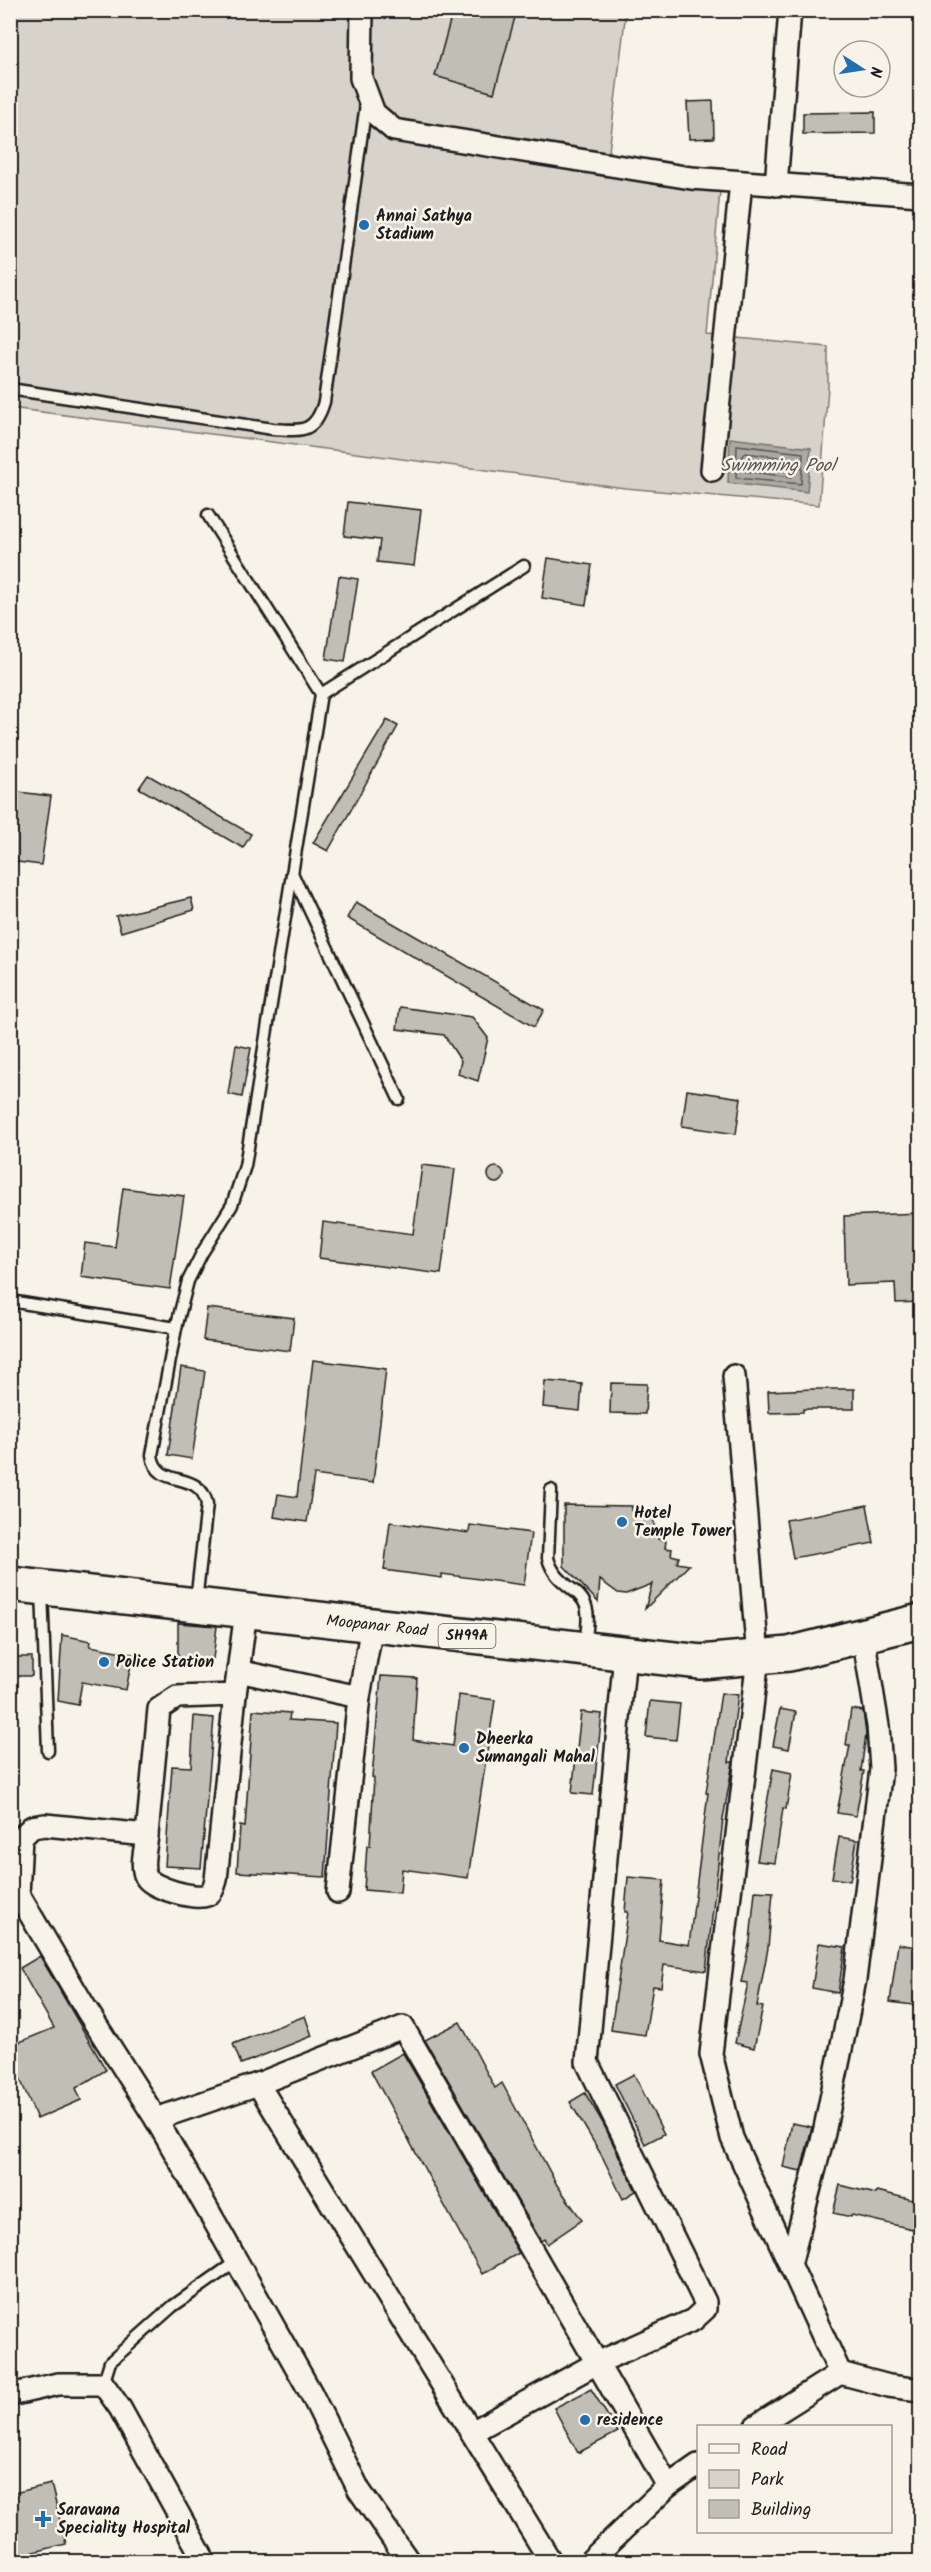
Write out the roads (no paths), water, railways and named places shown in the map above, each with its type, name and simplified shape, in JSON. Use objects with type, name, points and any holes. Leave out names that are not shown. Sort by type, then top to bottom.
[{"type":"main road","name":"Moopanar Road","points":[[26,1586],[701,1662],[789,1654],[921,1621]]},
{"type":"street","points":[[362,10],[361,78],[374,113],[394,130],[691,178],[921,195]]},
{"type":"street","points":[[777,185],[790,10]]},
{"type":"street","points":[[712,470],[741,182]]},
{"type":"street","points":[[734,1376],[758,1657],[711,2054],[732,2138],[840,2373]]},
{"type":"street","points":[[235,1695],[177,1697],[159,1708],[144,1867],[146,1877],[152,1885],[200,1896],[208,1895],[214,1888],[246,1611]]},
{"type":"street","points":[[338,1892],[359,1697],[372,1626]]},
{"type":"street","points":[[790,2265],[824,2133],[855,1980],[880,1781],[881,1751],[878,1725],[863,1635]]},
{"type":"street","points":[[472,2432],[597,2363],[693,2320],[705,2309],[705,2302],[587,2062],[625,1654]]},
{"type":"street","points":[[238,1671],[359,1697]]},
{"type":"street","points":[[147,1835],[45,1825],[32,1827],[21,1838],[14,1888],[86,2009],[156,2119],[311,2393],[359,2490],[409,2562]]},
{"type":"street","points":[[156,2119],[258,2084],[402,2027],[668,2486]]},
{"type":"street","points":[[258,2084],[551,2562]]},
{"type":"street","points":[[759,2425],[840,2373],[889,2386],[921,2391]]},
{"type":"street","points":[[10,2395],[58,2384],[103,2384],[120,2408],[205,2562]]},
{"type":"street","points":[[589,2562],[668,2486],[697,2466]]},
{"type":"lane","points":[[10,389],[273,429],[310,428],[319,418],[324,402],[367,95]]},
{"type":"lane","points":[[196,1605],[207,1504],[205,1494],[199,1486],[168,1477],[158,1471],[153,1465],[152,1455],[176,1329],[188,1281],[206,1245],[232,1205],[245,1166],[321,694],[208,515]]},
{"type":"lane","points":[[321,694],[524,566]]},
{"type":"lane","points":[[292,873],[399,1099]]},
{"type":"lane","points":[[10,1300],[176,1329]]},
{"type":"lane","points":[[550,1490],[548,1558],[550,1568],[557,1578],[586,1605],[585,1649]]},
{"type":"lane","points":[[26,1586],[48,1751]]},
{"type":"lane","points":[[103,2384],[110,2362],[173,2306],[237,2261]]},
{"type":"water","name":"Swimming Pool","points":[[730,438],[811,448],[807,492],[728,483]]},
{"type":"place","name":"Annai Sathya Stadium","points":[[364,225]]},
{"type":"place","name":"Hotel Temple Tower","points":[[622,1522]]},
{"type":"place","name":"Police Station","points":[[104,1662]]},
{"type":"place","name":"Dheerka Sumangali Mahal","points":[[464,1748]]},
{"type":"place","name":"residence","points":[[585,2420]]},
{"type":"place","name":"Saravana Speciality Hospital","points":[[43,2519]]}]
